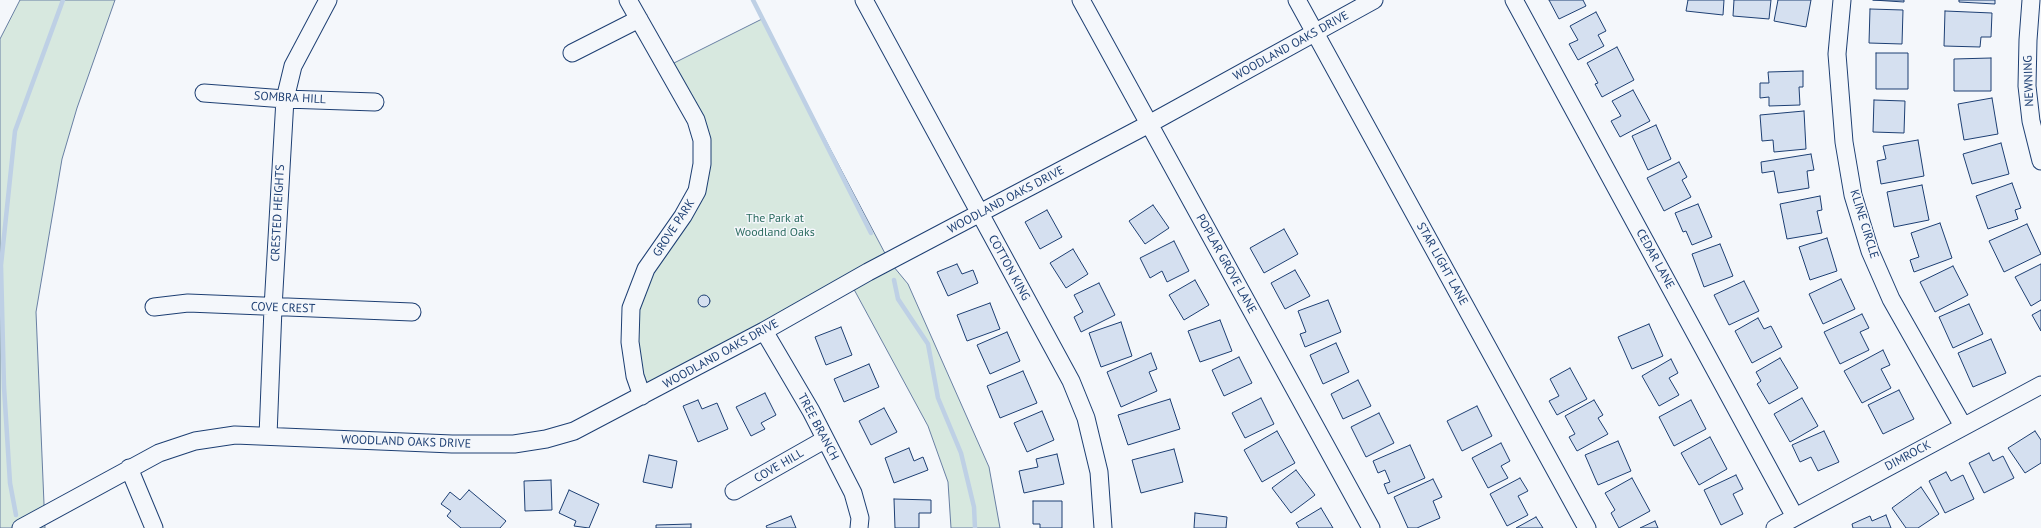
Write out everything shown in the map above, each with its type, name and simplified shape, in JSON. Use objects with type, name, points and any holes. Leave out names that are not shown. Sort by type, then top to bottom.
[{"type":"street","name":"CRESTED HEIGHTS","points":[[268,436],[273,308],[285,99],[293,66],[328,0]]},
{"type":"street","name":"GROVE PARK","points":[[628,0],[696,120],[702,140],[702,164],[697,191],[683,216],[646,269],[632,308],[630,342],[635,376],[642,396]]},
{"type":"street","name":"COTTON KING","points":[[864,0],[979,215],[1071,381],[1083,410],[1099,472],[1103,528]]},
{"type":"street","name":"POPLAR GROVE LANE","points":[[1081,0],[1371,528]]},
{"type":"street","name":"STAR LIGHT LANE","points":[[1297,0],[1587,528]]},
{"type":"street","name":"WOODLAND OAKS DRIVE","points":[[21,528],[159,453],[195,441],[235,435],[452,444],[514,444],[546,439],[574,431],[764,331],[856,279],[1149,124],[1374,0]]},
{"type":"street","name":"CEDAR LANE","points":[[1514,0],[1795,517]]},
{"type":"street","name":"KLINE CIRCLE","points":[[1842,0],[1837,54],[1844,142],[1854,195],[1870,251],[1891,299],[1963,426]]},
{"type":"street","name":"NEWNING","points":[[2031,0],[2027,86],[2031,121],[2041,161]]},
{"type":"street","points":[[572,53],[639,19]]},
{"type":"street","name":"SOMBRA HILL","points":[[204,93],[285,99],[376,102]]},
{"type":"street","name":"COVE CREST","points":[[154,307],[188,303],[273,308],[412,312]]},
{"type":"street","name":"TREE BRANCH","points":[[764,331],[811,412],[824,440],[853,493],[860,518],[859,528]]},
{"type":"street","name":"DIMROCK","points":[[1775,528],[2041,385]]},
{"type":"street","name":"COVE HILL","points":[[734,491],[824,440]]},
{"type":"street","points":[[129,468],[154,528]]},
{"type":"green space","points":[[20,0],[115,0],[77,108],[62,159],[36,312],[45,528],[0,528],[0,39]]},
{"type":"green space","name":"The Park at Woodland Oaks","points":[[762,19],[889,261],[908,284],[989,467],[1000,528],[951,528],[948,482],[928,426],[850,282],[642,396],[631,308],[683,216],[702,140],[666,67]]},
{"type":"building","points":[[1549,0],[1583,0],[1586,6],[1559,19]]},
{"type":"building","points":[[1688,0],[1724,0],[1723,15],[1686,11]]},
{"type":"building","points":[[1734,0],[1771,0],[1769,19],[1733,16]]},
{"type":"building","points":[[1778,0],[1811,0],[1806,27],[1774,21]]},
{"type":"building","points":[[1873,0],[1904,0],[1904,2]]},
{"type":"building","points":[[1959,0],[1995,0],[1995,4],[1959,2]]},
{"type":"building","points":[[1870,9],[1903,10],[1902,44],[1869,43]]},
{"type":"building","points":[[1945,11],[1992,13],[1991,37],[1981,37],[1980,47],[1944,46]]},
{"type":"building","points":[[1596,12],[1606,31],[1598,35],[1604,46],[1578,60],[1569,44],[1578,40],[1570,26]]},
{"type":"building","points":[[1617,47],[1634,80],[1602,97],[1595,84],[1598,83],[1587,63]]},
{"type":"building","points":[[1876,53],[1908,53],[1908,89],[1876,89]]},
{"type":"building","points":[[1991,58],[1991,91],[1954,91],[1954,59]]},
{"type":"building","points":[[1803,71],[1803,87],[1799,87],[1800,105],[1769,106],[1769,97],[1760,98],[1760,83],[1769,83],[1768,72]]},
{"type":"building","points":[[1633,90],[1650,121],[1620,137],[1611,121],[1621,116],[1612,101]]},
{"type":"building","points":[[1992,98],[1998,134],[1964,140],[1958,104]]},
{"type":"building","points":[[1874,100],[1905,101],[1904,133],[1873,132]]},
{"type":"building","points":[[1804,111],[1806,149],[1774,152],[1773,140],[1762,141],[1760,115]]},
{"type":"building","points":[[1656,125],[1671,159],[1648,170],[1632,136]]},
{"type":"building","points":[[1918,140],[1924,176],[1881,184],[1877,161],[1886,159],[1883,146]]},
{"type":"building","points":[[2001,143],[2009,174],[1972,184],[1963,154]]},
{"type":"building","points":[[1811,154],[1814,170],[1807,171],[1809,188],[1778,193],[1774,171],[1762,173],[1761,162]]},
{"type":"building","points":[[1679,162],[1687,177],[1682,180],[1691,197],[1664,211],[1647,178]]},
{"type":"building","points":[[2012,183],[2021,208],[2015,210],[2018,219],[1988,229],[1976,196]]},
{"type":"building","points":[[1922,185],[1929,220],[1894,227],[1887,192]]},
{"type":"building","points":[[1820,196],[1822,210],[1817,211],[1822,233],[1787,239],[1780,204]]},
{"type":"building","points":[[1698,204],[1712,237],[1692,245],[1686,231],[1683,232],[1675,213]]},
{"type":"building","points":[[1153,205],[1169,228],[1145,244],[1129,221]]},
{"type":"building","points":[[1047,210],[1062,237],[1040,249],[1025,222]]},
{"type":"building","points":[[1940,223],[1952,258],[1914,272],[1910,260],[1919,257],[1911,233]]},
{"type":"building","points":[[2027,224],[2041,254],[2004,272],[1989,241]]},
{"type":"building","points":[[1284,229],[1298,254],[1264,273],[1250,248]]},
{"type":"building","points":[[1827,238],[1837,271],[1810,280],[1799,247]]},
{"type":"building","points":[[1174,241],[1189,271],[1167,282],[1162,271],[1150,278],[1140,258]]},
{"type":"building","points":[[1720,244],[1733,276],[1704,287],[1692,254]]},
{"type":"building","points":[[1073,249],[1088,274],[1066,288],[1050,263]]},
{"type":"building","points":[[957,264],[962,274],[973,270],[978,283],[948,296],[937,272]]},
{"type":"building","points":[[2041,264],[2041,300],[2031,306],[2015,277]]},
{"type":"building","points":[[1953,266],[1968,295],[1935,312],[1920,282]]},
{"type":"building","points":[[1295,270],[1310,296],[1285,309],[1271,283]]},
{"type":"building","points":[[1841,279],[1855,309],[1823,324],[1809,294]]},
{"type":"building","points":[[1195,280],[1209,305],[1184,320],[1169,295]]},
{"type":"building","points":[[1744,281],[1759,311],[1729,325],[1714,295]]},
{"type":"building","points":[[1099,283],[1115,315],[1081,332],[1074,317],[1083,312],[1074,295]]},
{"type":"building","points":[[702,295],[706,295],[710,301],[706,307],[702,307],[698,303],[698,299]]},
{"type":"building","points":[[1328,300],[1341,332],[1305,347],[1300,334],[1306,332],[1298,311]]},
{"type":"building","points":[[990,303],[1000,329],[967,341],[957,315]]},
{"type":"building","points":[[1969,304],[1983,334],[1953,348],[1939,317]]},
{"type":"building","points":[[2041,310],[2041,331],[2032,315]]},
{"type":"building","points":[[1862,314],[1869,328],[1860,332],[1869,350],[1840,364],[1824,332]]},
{"type":"building","points":[[1758,318],[1764,329],[1771,326],[1782,347],[1752,363],[1735,331]]},
{"type":"building","points":[[1220,320],[1232,351],[1200,362],[1188,331]]},
{"type":"building","points":[[1121,322],[1132,356],[1101,367],[1089,333]]},
{"type":"building","points":[[1649,324],[1663,356],[1632,369],[1618,337]]},
{"type":"building","points":[[841,327],[852,355],[826,365],[815,337]]},
{"type":"building","points":[[1007,332],[1020,361],[990,374],[977,345]]},
{"type":"building","points":[[1991,339],[2006,373],[1973,387],[1958,353]]},
{"type":"building","points":[[1336,343],[1349,372],[1323,384],[1310,355]]},
{"type":"building","points":[[1883,350],[1890,365],[1881,369],[1891,388],[1862,403],[1844,371]]},
{"type":"building","points":[[1151,353],[1157,369],[1149,372],[1157,391],[1121,407],[1107,372]]},
{"type":"building","points":[[1239,357],[1252,383],[1224,396],[1212,370]]},
{"type":"building","points":[[1780,358],[1798,388],[1769,404],[1757,384],[1761,381],[1756,372]]},
{"type":"building","points":[[1671,359],[1678,373],[1669,378],[1679,395],[1659,406],[1642,376]]},
{"type":"building","points":[[869,364],[879,387],[844,402],[834,379]]},
{"type":"building","points":[[1570,368],[1587,399],[1557,415],[1549,401],[1559,396],[1550,379]]},
{"type":"building","points":[[1023,371],[1037,403],[1000,418],[987,386]]},
{"type":"building","points":[[1358,380],[1371,406],[1343,419],[1331,394]]},
{"type":"building","points":[[1899,390],[1914,419],[1883,434],[1868,405]]},
{"type":"building","points":[[765,393],[776,415],[761,423],[765,429],[751,436],[736,407]]},
{"type":"building","points":[[1261,398],[1274,424],[1245,438],[1232,413]]},
{"type":"building","points":[[1802,398],[1818,426],[1790,442],[1774,414]]},
{"type":"building","points":[[1170,399],[1180,429],[1128,445],[1118,415]]},
{"type":"building","points":[[698,400],[702,409],[717,403],[728,429],[698,442],[683,406]]},
{"type":"building","points":[[1594,400],[1603,415],[1598,418],[1608,434],[1577,451],[1569,437],[1575,434],[1565,416]]},
{"type":"building","points":[[1691,400],[1706,429],[1674,446],[1659,417]]},
{"type":"building","points":[[1477,406],[1492,436],[1462,451],[1447,421]]},
{"type":"building","points":[[884,408],[897,432],[871,445],[859,421]]},
{"type":"building","points":[[1042,411],[1054,440],[1027,452],[1014,423]]},
{"type":"building","points":[[1379,413],[1394,443],[1366,457],[1351,427]]},
{"type":"building","points":[[1277,431],[1295,463],[1262,482],[1244,450]]},
{"type":"building","points":[[1824,431],[1839,462],[1818,471],[1811,457],[1800,462],[1792,445]]},
{"type":"building","points":[[2035,431],[2041,440],[2041,463],[2025,473],[2008,448]]},
{"type":"building","points":[[1710,437],[1727,469],[1699,485],[1681,453]]},
{"type":"building","points":[[1618,441],[1631,471],[1598,485],[1585,455]]},
{"type":"building","points":[[1501,443],[1510,461],[1501,466],[1508,478],[1488,488],[1472,458]]},
{"type":"building","points":[[1410,445],[1425,478],[1388,494],[1384,484],[1390,482],[1385,470],[1378,473],[1373,461]]},
{"type":"building","points":[[909,448],[914,461],[923,457],[928,470],[894,483],[885,458]]},
{"type":"building","points":[[1174,449],[1183,482],[1141,493],[1132,460]]},
{"type":"building","points":[[1989,453],[1993,461],[2003,456],[2014,478],[1984,493],[1969,463]]},
{"type":"building","points":[[1057,454],[1064,484],[1024,493],[1019,471],[1038,467],[1036,459]]},
{"type":"building","points":[[649,455],[677,461],[672,488],[643,482]]},
{"type":"building","points":[[1296,470],[1315,495],[1291,513],[1272,488]]},
{"type":"building","points":[[1946,472],[1951,481],[1963,475],[1974,499],[1945,513],[1929,481]]},
{"type":"building","points":[[1736,475],[1743,489],[1733,494],[1743,514],[1721,525],[1704,490]]},
{"type":"building","points":[[1520,478],[1528,491],[1518,496],[1528,515],[1507,526],[1490,494]]},
{"type":"building","points":[[1632,478],[1650,511],[1619,528],[1611,513],[1615,510],[1605,493]]},
{"type":"building","points":[[1433,479],[1442,497],[1433,501],[1440,518],[1417,528],[1408,528],[1394,497]]},
{"type":"building","points":[[551,480],[552,510],[525,511],[524,481]]},
{"type":"building","points":[[1921,487],[1939,514],[1918,528],[1906,528],[1892,508]]},
{"type":"building","points":[[469,490],[506,521],[500,528],[461,528],[447,516],[451,511],[441,504],[450,492],[460,500]]},
{"type":"building","points":[[569,490],[599,504],[589,528],[574,526],[576,521],[559,513]]},
{"type":"building","points":[[894,499],[931,500],[931,513],[919,513],[919,528],[895,528]]},
{"type":"building","points":[[1033,501],[1062,501],[1062,528],[1040,528],[1040,524],[1033,524]]},
{"type":"building","points":[[1321,508],[1333,528],[1299,528],[1296,523]]},
{"type":"building","points":[[1195,513],[1227,517],[1226,528],[1194,528]]},
{"type":"building","points":[[1886,515],[1891,528],[1853,528],[1852,524],[1870,516],[1872,521]]},
{"type":"building","points":[[791,516],[796,528],[767,528],[766,526]]},
{"type":"building","points":[[1536,517],[1543,528],[1516,528]]},
{"type":"building","points":[[1655,521],[1658,528],[1640,528]]},
{"type":"building","points":[[691,524],[691,528],[656,528],[656,525]]},
{"type":"waterway","points":[[16,515],[10,483],[4,387],[1,265],[15,131],[63,0]]},
{"type":"waterway","points":[[753,0],[871,233]]},
{"type":"waterway","points":[[894,280],[898,299],[928,344],[938,398],[961,453],[974,507],[975,528]]}]
